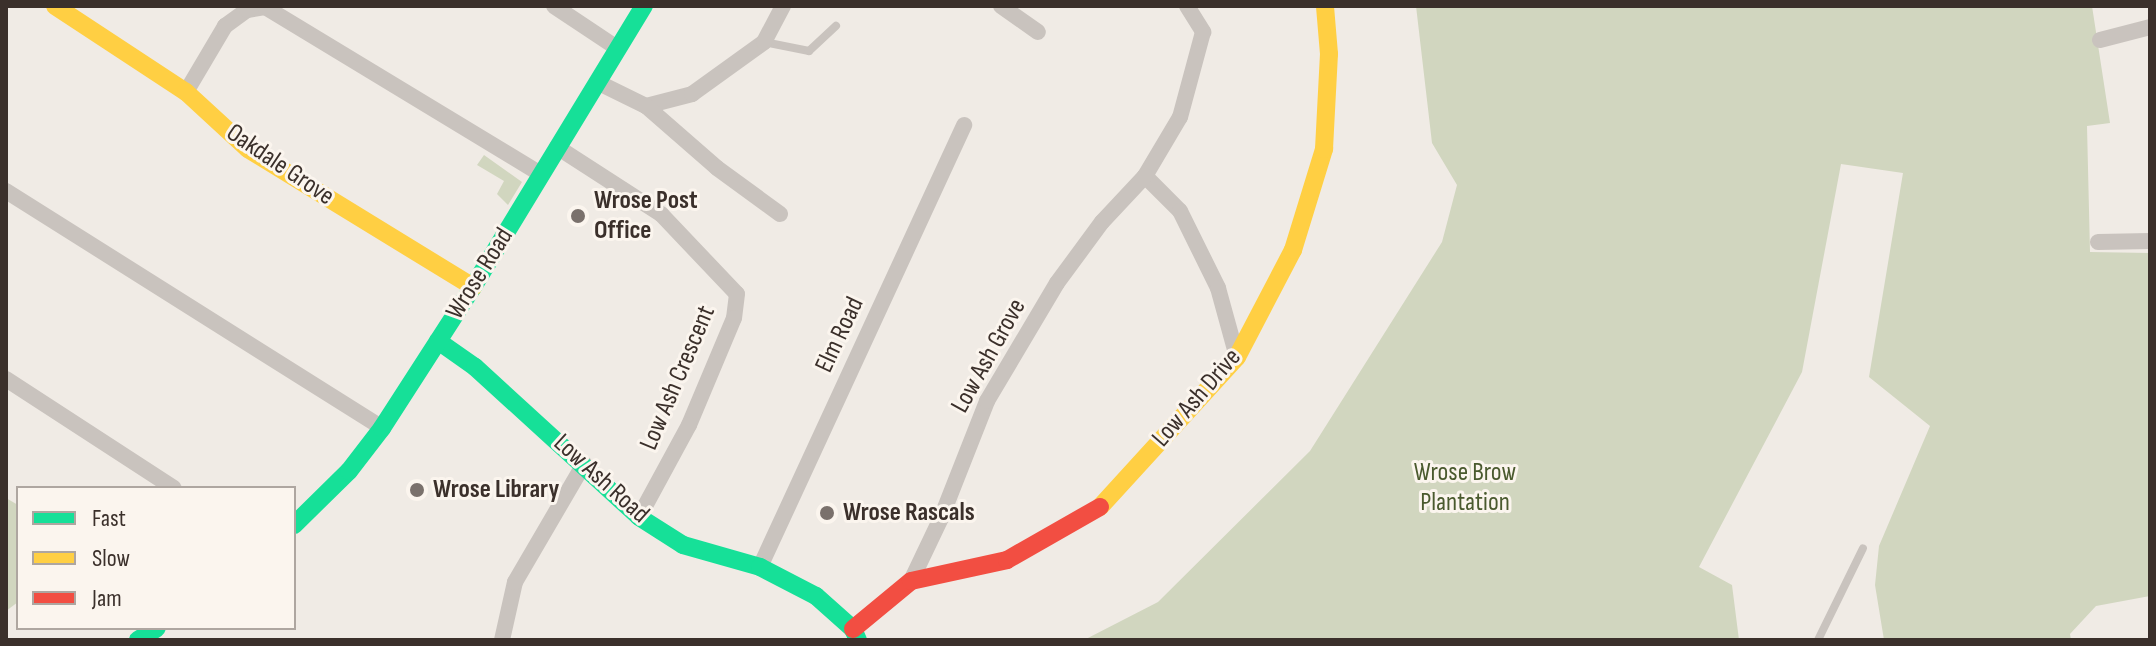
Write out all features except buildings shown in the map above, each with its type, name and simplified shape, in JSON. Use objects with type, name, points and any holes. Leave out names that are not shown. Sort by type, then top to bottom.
[{"type":"street","name":"Oakdale Grove","points":[[55,6],[186,92],[248,149],[473,287]]},
{"type":"street","points":[[186,92],[225,26],[247,10],[264,6],[541,174]]},
{"type":"street","points":[[554,6],[617,48]]},
{"type":"street","name":"Wrose Road","points":[[296,523],[349,471],[382,428],[473,287],[644,6]]},
{"type":"street","points":[[646,106],[692,94],[764,42],[783,6]]},
{"type":"street","points":[[1001,6],[1038,32]]},
{"type":"street","name":"Low Ash Grove","points":[[911,581],[941,518],[987,401],[1057,283],[1102,222],[1145,176],[1180,117],[1203,32],[1187,6]]},
{"type":"street","name":"Low Ash Drive","points":[[855,634],[911,581],[1007,560],[1096,512],[1237,357],[1293,250],[1324,149],[1329,54],[1325,6]]},
{"type":"street","points":[[2100,40],[2150,27]]},
{"type":"street","points":[[597,82],[646,106],[685,136],[717,168],[780,214]]},
{"type":"street","name":"Elm Road","points":[[760,567],[964,125]]},
{"type":"street","name":"Low Ash Crescent","points":[[557,147],[661,214],[737,294],[734,318],[689,425],[639,517]]},
{"type":"street","points":[[1145,176],[1180,211],[1218,288],[1237,357]]},
{"type":"street","points":[[6,191],[382,428]]},
{"type":"street","points":[[2098,242],[2150,241]]},
{"type":"street","name":"Low Ash Road","points":[[438,341],[475,367],[639,517],[683,545],[760,567],[816,596],[855,634]]},
{"type":"street","points":[[6,379],[171,486]]},
{"type":"street","points":[[502,640],[515,582],[584,464]]},
{"type":"lane","points":[[764,42],[809,51],[836,26]]},
{"type":"lane","points":[[1818,640],[1863,548]]},
{"type":"green space","name":"Wrose Brow Plantation","points":[[1416,6],[2092,6],[2110,123],[2087,126],[2090,252],[2150,253],[2150,596],[2096,606],[2070,634],[2071,640],[1884,640],[1875,585],[1879,546],[1930,426],[1869,377],[1903,173],[1841,164],[1802,372],[1699,567],[1732,585],[1739,640],[1084,640],[1158,602],[1310,451],[1442,242],[1457,185],[1432,143]]},
{"type":"green space","points":[[484,155],[522,182],[508,205],[497,194],[504,181],[477,165]]},
{"type":"green space","points":[[6,498],[16,504],[16,604],[6,611]]},
{"type":"traffic: fast","points":[[296,523],[349,471],[382,428],[473,287],[644,6]]},
{"type":"traffic: fast","points":[[438,341],[475,367],[639,517],[683,545],[760,567],[816,596],[853,629],[858,640]]},
{"type":"traffic: fast","points":[[138,640],[154,630]]},
{"type":"traffic: slow","points":[[55,6],[186,92],[248,149],[473,287]]},
{"type":"traffic: slow","points":[[1100,507],[1237,357],[1293,250],[1324,149],[1329,54],[1325,6]]},
{"type":"traffic: jam","points":[[853,629],[911,581],[1007,560],[1100,507]]},
{"type":"place","name":"Wrose Post Office","points":[[578,216]]},
{"type":"place","name":"Wrose Library","points":[[417,490]]},
{"type":"place","name":"Wrose Rascals","points":[[827,513]]}]
